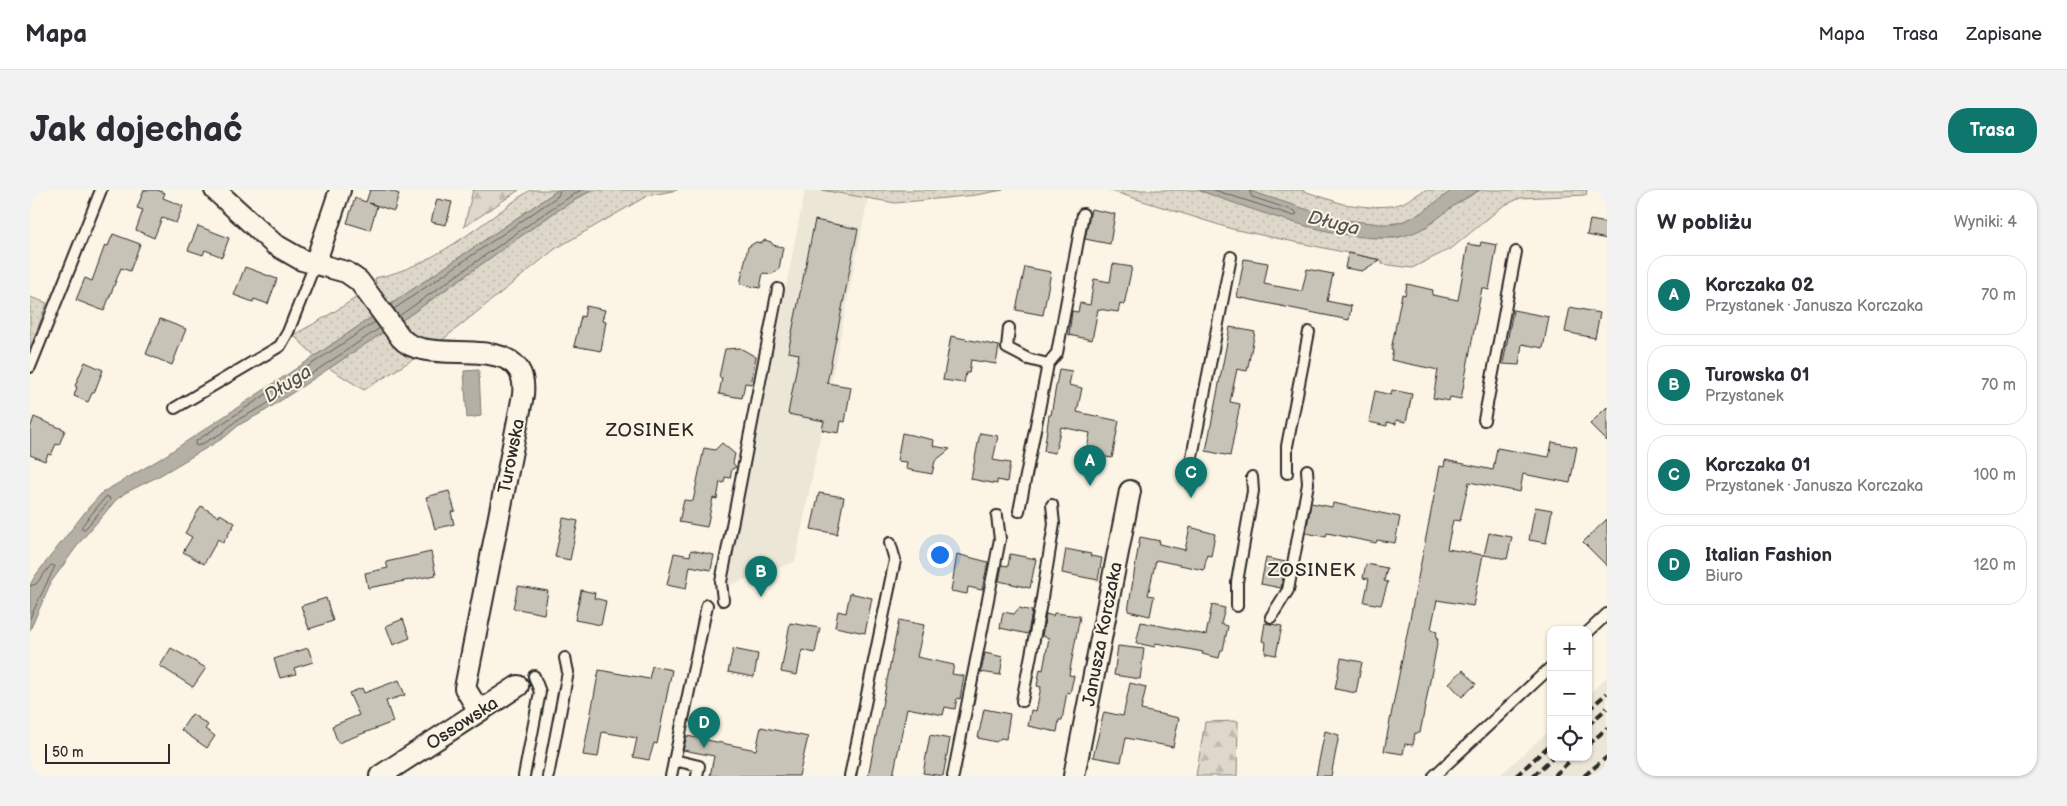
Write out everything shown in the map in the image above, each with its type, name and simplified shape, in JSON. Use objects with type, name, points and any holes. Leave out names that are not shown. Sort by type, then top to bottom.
[{"type":"street","name":"Turowska","points":[[215,190],[274,244],[291,255],[315,264],[346,272],[360,281],[401,338],[409,346],[427,350],[483,353],[502,358],[514,365],[522,379],[522,395],[465,688],[480,711]]},
{"type":"street","points":[[315,264],[340,190]]},
{"type":"street","name":"Janusza Korczaka","points":[[1074,776],[1130,491]]},
{"type":"street","name":"Ossowska","points":[[380,776],[526,681]]},
{"type":"lane","points":[[30,367],[101,190]]},
{"type":"lane","points":[[1019,511],[1048,364],[1056,352],[1083,214]]},
{"type":"lane","points":[[1484,420],[1516,252]]},
{"type":"lane","points":[[1190,484],[1190,463],[1231,256]]},
{"type":"lane","points":[[175,408],[280,346],[288,332],[315,264]]},
{"type":"lane","points":[[723,600],[721,582],[778,289]]},
{"type":"lane","points":[[1009,328],[1007,348],[1028,359],[1048,364]]},
{"type":"lane","points":[[1287,473],[1287,446],[1309,332]]},
{"type":"lane","points":[[1271,617],[1288,590],[1308,484],[1307,470]]},
{"type":"lane","points":[[1238,606],[1237,582],[1253,491],[1252,477]]},
{"type":"lane","points":[[1022,700],[1054,524],[1052,505]]},
{"type":"lane","points":[[954,776],[1000,539],[997,516]]},
{"type":"lane","points":[[850,776],[896,560],[890,543]]},
{"type":"lane","points":[[671,776],[707,605]]},
{"type":"lane","points":[[1592,628],[1607,614]]},
{"type":"lane","points":[[548,776],[568,672],[565,658]]},
{"type":"lane","points":[[1434,776],[1547,671]]},
{"type":"lane","points":[[524,776],[540,692],[526,681]]},
{"type":"lane","points":[[674,760],[700,766],[697,776]]},
{"type":"shaded area","points":[[805,190],[821,190],[868,198],[795,562],[729,585],[728,581]]},
{"type":"shaded area","points":[[1607,677],[1607,776],[1499,776],[1547,733],[1547,761],[1592,761],[1592,691]]},
{"type":"green space","points":[[473,190],[519,190],[464,227]]},
{"type":"green space","points":[[530,190],[558,190],[315,356],[293,335],[335,311],[376,284],[375,278],[417,264],[437,254]]},
{"type":"green space","points":[[592,190],[677,190],[647,196],[555,249],[436,345],[364,390],[329,368],[414,312],[555,212]]},
{"type":"green space","points":[[821,190],[1003,190],[976,195],[895,203]]},
{"type":"green space","points":[[1108,190],[1198,190],[1337,233],[1376,238],[1397,238],[1426,227],[1453,206],[1480,190],[1587,190],[1586,195],[1520,198],[1503,206],[1452,248],[1412,268],[1382,264],[1382,260],[1232,229]]},
{"type":"green space","points":[[1247,190],[1301,190],[1343,204],[1369,207],[1391,206],[1403,203],[1425,190],[1452,190],[1431,207],[1407,220],[1388,224],[1368,225],[1305,211]]},
{"type":"green space","points":[[30,297],[47,303],[30,349]]},
{"type":"green space","points":[[1238,721],[1237,776],[1196,776],[1205,722]]},
{"type":"water","name":"Długa","points":[[558,190],[592,190],[555,212],[414,312],[265,411],[239,425],[225,437],[159,476],[125,493],[116,500],[80,542],[51,582],[30,630],[30,585],[89,507],[103,492],[160,459]]},
{"type":"water","name":"Długa","points":[[1198,190],[1247,190],[1336,219],[1396,224],[1423,212],[1452,190],[1480,190],[1423,228],[1413,233],[1392,238],[1337,233],[1306,226]]},
{"type":"water","points":[[479,370],[481,416],[467,418],[464,371]]},
{"type":"building","points":[[144,190],[157,190],[165,193],[163,198],[183,206],[176,223],[162,218],[154,238],[136,230],[143,210],[137,208]]},
{"type":"building","points":[[370,190],[388,190],[399,194],[394,211],[369,203],[377,206],[370,230],[347,223],[355,198],[366,202]]},
{"type":"building","points":[[437,199],[452,202],[446,225],[431,222]]},
{"type":"building","points":[[1091,209],[1115,214],[1110,244],[1085,239]]},
{"type":"building","points":[[815,220],[858,229],[827,383],[851,387],[845,422],[841,421],[839,433],[822,430],[824,421],[788,414],[799,354],[788,352]]},
{"type":"building","points":[[1590,220],[1607,223],[1607,239],[1587,235]]},
{"type":"building","points":[[198,226],[229,238],[222,257],[205,250],[203,255],[188,250]]},
{"type":"building","points":[[113,234],[140,244],[130,271],[121,268],[104,311],[76,300],[85,278],[92,281],[105,245],[108,246]]},
{"type":"building","points":[[765,240],[773,245],[783,247],[779,269],[772,274],[763,273],[760,288],[740,284],[748,247],[756,242],[761,243]]},
{"type":"building","points":[[1481,242],[1497,245],[1489,290],[1482,288],[1461,399],[1450,397],[1449,401],[1433,398],[1438,370],[1391,360],[1393,350],[1391,350],[1402,294],[1405,295],[1407,284],[1433,290],[1432,295],[1458,300],[1468,244],[1480,246]]},
{"type":"building","points":[[1348,253],[1380,260],[1362,271],[1345,268]]},
{"type":"building","points":[[1244,259],[1268,263],[1264,284],[1302,291],[1307,269],[1333,274],[1327,301],[1351,306],[1349,320],[1237,297]]},
{"type":"building","points":[[1113,264],[1132,267],[1124,305],[1120,304],[1118,312],[1098,309],[1092,340],[1069,335],[1072,311],[1078,312],[1080,303],[1090,305],[1094,279],[1110,282]]},
{"type":"building","points":[[245,267],[277,279],[268,304],[254,299],[253,302],[234,295]]},
{"type":"building","points":[[1025,267],[1051,272],[1043,315],[1016,310]]},
{"type":"building","points":[[586,306],[605,310],[602,320],[606,321],[601,351],[574,346],[581,316],[584,317]]},
{"type":"building","points":[[1570,307],[1600,313],[1595,338],[1565,332]]},
{"type":"building","points":[[1513,310],[1549,317],[1543,348],[1522,344],[1519,365],[1503,364]]},
{"type":"building","points":[[160,319],[186,329],[172,365],[146,354]]},
{"type":"building","points":[[1230,327],[1255,332],[1247,371],[1237,369],[1230,402],[1240,404],[1230,456],[1206,451]]},
{"type":"building","points":[[951,336],[999,346],[996,364],[971,360],[969,373],[966,373],[964,383],[943,380]]},
{"type":"building","points":[[740,348],[756,357],[751,384],[745,383],[742,398],[719,394],[722,378],[719,377],[725,349]]},
{"type":"building","points":[[85,362],[103,370],[94,393],[92,393],[88,402],[74,396],[77,387],[75,386]]},
{"type":"building","points":[[1059,369],[1072,371],[1069,385],[1082,388],[1077,412],[1119,421],[1112,458],[1086,454],[1090,433],[1061,427],[1055,453],[1044,451],[1049,415],[1051,415]]},
{"type":"building","points":[[1392,390],[1412,394],[1406,422],[1396,420],[1396,424],[1387,422],[1387,426],[1369,422],[1375,391],[1391,395]]},
{"type":"building","points":[[1607,407],[1607,441],[1590,424]]},
{"type":"building","points":[[34,417],[65,430],[59,445],[56,444],[51,455],[48,454],[45,461],[30,455],[30,429]]},
{"type":"building","points":[[902,433],[934,440],[933,446],[950,449],[935,461],[932,474],[906,469],[907,462],[897,461]]},
{"type":"building","points":[[980,433],[998,436],[993,460],[1010,463],[1007,482],[997,480],[997,484],[971,479]]},
{"type":"building","points":[[1552,442],[1577,447],[1570,483],[1523,474],[1520,492],[1469,482],[1460,521],[1453,520],[1447,549],[1483,555],[1473,606],[1437,600],[1431,629],[1437,631],[1436,639],[1438,639],[1420,733],[1415,733],[1413,745],[1405,744],[1403,754],[1384,751],[1440,466],[1444,467],[1445,460],[1493,470],[1497,448],[1549,457]]},
{"type":"building","points":[[722,443],[735,454],[733,463],[736,467],[732,469],[730,478],[725,477],[724,483],[720,482],[717,499],[713,498],[707,527],[679,522],[684,500],[693,501],[704,448],[715,450]]},
{"type":"building","points":[[449,491],[455,511],[451,512],[454,524],[435,529],[426,497]]},
{"type":"building","points":[[819,493],[844,497],[837,534],[811,529]]},
{"type":"building","points":[[1311,503],[1332,507],[1333,503],[1400,517],[1395,543],[1377,540],[1376,543],[1327,533],[1326,537],[1306,533]]},
{"type":"building","points":[[201,506],[219,517],[220,514],[235,523],[223,543],[218,539],[204,564],[183,552],[192,537],[185,533]]},
{"type":"building","points":[[1535,507],[1552,510],[1546,543],[1529,540]]},
{"type":"building","points":[[563,518],[578,521],[570,560],[555,557]]},
{"type":"building","points":[[1607,519],[1607,566],[1583,542]]},
{"type":"building","points":[[1190,527],[1215,534],[1211,556],[1207,555],[1204,570],[1156,560],[1148,595],[1154,596],[1150,616],[1128,611],[1140,537],[1160,541],[1159,544],[1185,550]]},
{"type":"building","points":[[1489,533],[1512,537],[1507,559],[1484,555]]},
{"type":"building","points":[[1066,549],[1102,558],[1098,580],[1062,573]]},
{"type":"building","points":[[691,550],[714,555],[711,570],[690,566],[686,589],[667,585],[674,553],[690,556]]},
{"type":"building","points":[[431,552],[436,575],[368,588],[365,573],[388,568],[386,562]]},
{"type":"building","points":[[957,554],[988,562],[982,590],[968,587],[967,594],[951,591]]},
{"type":"building","points":[[1010,554],[1036,559],[1030,588],[999,581],[1002,565],[1008,566]]},
{"type":"building","points":[[1266,558],[1286,562],[1281,588],[1261,584]]},
{"type":"building","points":[[1366,564],[1387,568],[1384,581],[1388,582],[1381,605],[1364,602],[1369,579],[1363,578]]},
{"type":"building","points":[[518,586],[548,591],[544,614],[513,608]]},
{"type":"building","points":[[581,590],[595,593],[594,598],[606,601],[601,625],[575,620]]},
{"type":"building","points":[[850,593],[872,598],[865,633],[835,627],[838,611],[846,613]]},
{"type":"building","points":[[326,598],[333,621],[309,629],[301,606]]},
{"type":"building","points":[[1212,605],[1225,608],[1221,624],[1228,626],[1223,650],[1221,650],[1219,658],[1202,654],[1203,652],[1156,643],[1155,647],[1136,643],[1141,622],[1206,635]]},
{"type":"building","points":[[1019,608],[1032,611],[1028,634],[1000,628],[1003,612],[1014,614]]},
{"type":"building","points":[[1054,613],[1080,616],[1069,675],[1074,676],[1070,693],[1067,692],[1062,720],[1059,720],[1057,732],[1028,726],[1031,710],[1036,711],[1041,687],[1037,686],[1040,669],[1043,670],[1049,638],[1042,636],[1046,614],[1053,616]]},
{"type":"building","points":[[403,619],[410,638],[393,645],[386,626]]},
{"type":"building","points":[[899,620],[924,625],[917,657],[954,665],[952,674],[964,676],[960,699],[957,698],[955,709],[945,707],[943,715],[907,708],[893,776],[868,776]]},
{"type":"building","points":[[790,623],[820,628],[815,653],[802,650],[797,675],[781,672]]},
{"type":"building","points":[[1265,623],[1282,626],[1276,655],[1265,653],[1266,642],[1262,641]]},
{"type":"building","points":[[1118,646],[1144,649],[1140,679],[1114,675]]},
{"type":"building","points":[[171,648],[206,668],[193,687],[160,666]]},
{"type":"building","points":[[308,648],[313,662],[294,668],[296,674],[280,678],[274,659]]},
{"type":"building","points":[[733,649],[758,654],[754,677],[728,672]]},
{"type":"building","points":[[985,653],[1003,657],[1000,675],[981,672]]},
{"type":"building","points":[[1341,658],[1362,662],[1356,693],[1335,689]]},
{"type":"building","points":[[652,666],[672,670],[657,744],[654,743],[649,760],[633,757],[637,738],[602,732],[598,757],[583,755],[599,670],[649,679]]},
{"type":"building","points":[[1463,670],[1476,684],[1462,697],[1449,683]]},
{"type":"building","points":[[399,680],[405,695],[386,701],[393,722],[338,743],[332,726],[359,715],[349,693],[362,688],[364,693]]},
{"type":"building","points":[[1130,683],[1146,687],[1141,710],[1179,718],[1173,747],[1126,738],[1121,762],[1093,757],[1104,712],[1123,716]]},
{"type":"building","points":[[984,709],[1010,714],[1006,739],[1001,738],[996,742],[978,738]]},
{"type":"building","points":[[192,714],[208,725],[205,729],[215,736],[207,748],[181,730]]},
{"type":"building","points":[[761,727],[808,737],[799,776],[710,776],[714,756],[683,750],[687,736],[756,750]]},
{"type":"building","points":[[1325,731],[1339,735],[1331,776],[1316,776]]},
{"type":"building","points":[[930,735],[950,739],[943,776],[923,773]]},
{"type":"railway","points":[[1592,706],[1607,693]]},
{"type":"railway","points":[[1592,721],[1607,708]]},
{"type":"railway","points":[[1592,741],[1607,728]]},
{"type":"railway","points":[[1516,776],[1547,748]]},
{"type":"railway","points":[[1584,776],[1607,757]]},
{"type":"railway","points":[[1533,776],[1549,761]]},
{"type":"railway","points":[[1554,776],[1570,761]]},
{"type":"place","name":"Korczaka 02","points":[[1090,486]]},
{"type":"place","name":"Korczaka 01","points":[[1191,498]]},
{"type":"place","name":"Turowska 01","points":[[761,597]]},
{"type":"place","name":"Italian Fashion","points":[[704,748]]},
{"type":"district","name":"ZOSINEK","points":[[650,429]]},
{"type":"district","name":"ZOSINEK","points":[[1312,569]]}]
